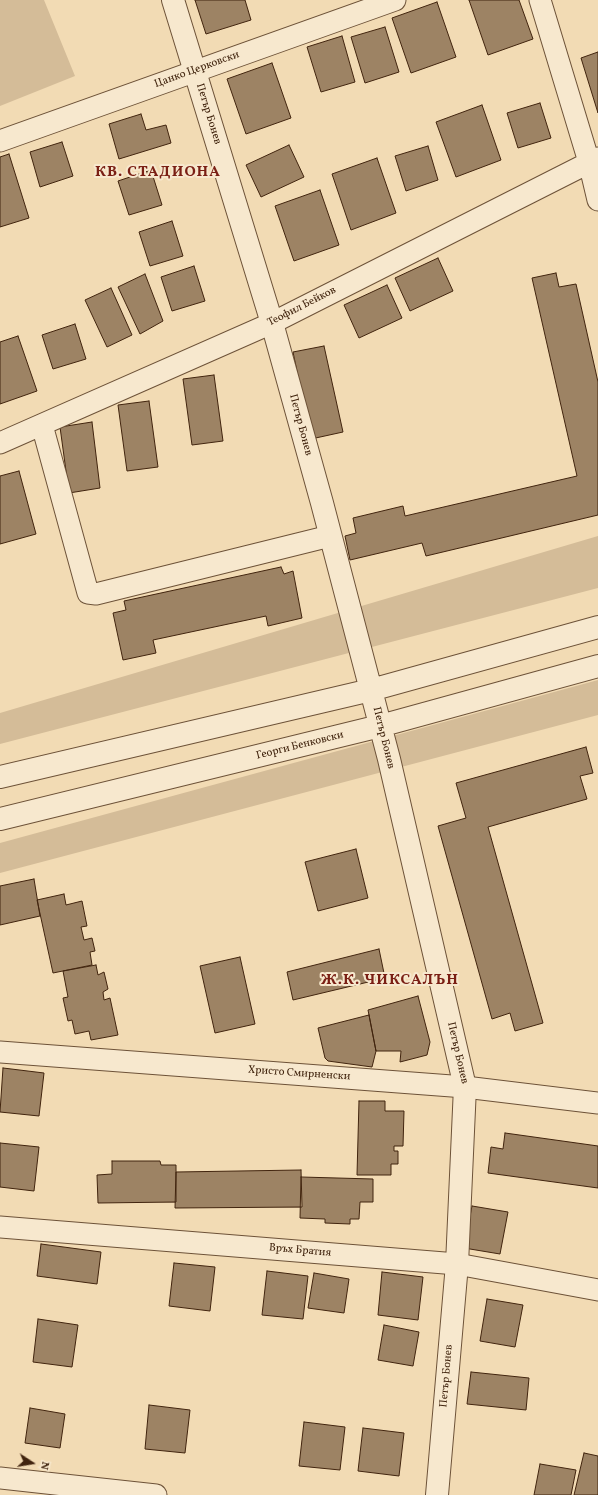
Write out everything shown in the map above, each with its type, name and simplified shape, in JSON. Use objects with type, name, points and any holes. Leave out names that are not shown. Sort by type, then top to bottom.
[{"type":"street","name":"Петър Бонев","points":[[173,0],[272,323],[330,536],[380,726],[465,1087],[457,1264],[437,1495]]},
{"type":"street","name":"Цанко Церковски","points":[[0,141],[395,0]]},
{"type":"street","points":[[540,0],[593,160],[598,200]]},
{"type":"street","name":"Теофил Бейков","points":[[0,443],[272,323],[593,160]]},
{"type":"street","points":[[42,425],[88,593],[96,594],[330,536]]},
{"type":"street","points":[[0,777],[371,690],[598,627]]},
{"type":"street","name":"Георги Бенковски","points":[[0,819],[380,726],[598,666]]},
{"type":"street","name":"Христо Смирненски","points":[[0,1052],[465,1087],[598,1103]]},
{"type":"street","name":"Връх Братия","points":[[0,1227],[457,1264],[598,1290]]},
{"type":"street","points":[[0,1478],[156,1495]]},
{"type":"shaded area","points":[[0,0],[44,0],[75,76],[0,106]]},
{"type":"shaded area","points":[[598,536],[598,588],[0,744],[0,713]]},
{"type":"shaded area","points":[[598,680],[598,715],[0,873],[0,843]]},
{"type":"building","points":[[195,0],[245,0],[251,20],[206,34]]},
{"type":"building","points":[[469,0],[519,0],[533,39],[488,55]]},
{"type":"building","points":[[437,2],[456,57],[411,73],[392,18]]},
{"type":"building","points":[[385,27],[399,72],[365,83],[351,37]]},
{"type":"building","points":[[342,36],[355,82],[321,92],[307,47]]},
{"type":"building","points":[[598,52],[598,113],[581,58]]},
{"type":"building","points":[[272,63],[291,118],[246,134],[227,79]]},
{"type":"building","points":[[540,103],[551,138],[518,148],[507,113]]},
{"type":"building","points":[[482,105],[501,160],[456,177],[436,122]]},
{"type":"building","points":[[141,114],[146,130],[166,125],[171,143],[119,159],[109,124]]},
{"type":"building","points":[[62,142],[73,176],[40,187],[30,152]]},
{"type":"building","points":[[289,145],[304,177],[261,197],[246,165]]},
{"type":"building","points":[[428,146],[438,180],[406,191],[395,156]]},
{"type":"building","points":[[9,154],[29,218],[0,227],[0,157]]},
{"type":"building","points":[[377,158],[396,213],[351,230],[332,174]]},
{"type":"building","points":[[151,170],[162,205],[129,215],[118,181]]},
{"type":"building","points":[[320,190],[339,245],[294,261],[275,206]]},
{"type":"building","points":[[172,221],[183,256],[150,266],[139,232]]},
{"type":"building","points":[[438,258],[453,291],[410,311],[395,278]]},
{"type":"building","points":[[194,266],[205,301],[172,311],[161,277]]},
{"type":"building","points":[[556,273],[559,287],[576,284],[598,382],[598,515],[426,556],[422,543],[350,560],[345,536],[356,533],[353,518],[403,506],[405,516],[577,476],[532,278]]},
{"type":"building","points":[[145,274],[163,321],[140,334],[118,287]]},
{"type":"building","points":[[387,285],[402,318],[359,338],[344,305]]},
{"type":"building","points":[[111,288],[132,335],[107,347],[85,300]]},
{"type":"building","points":[[75,324],[86,359],[53,369],[42,335]]},
{"type":"building","points":[[18,336],[37,391],[0,404],[0,342]]},
{"type":"building","points":[[324,346],[343,432],[311,439],[293,352]]},
{"type":"building","points":[[214,375],[223,441],[192,445],[183,379]]},
{"type":"building","points":[[149,401],[158,467],[127,471],[118,405]]},
{"type":"building","points":[[92,422],[100,488],[69,493],[60,427]]},
{"type":"building","points":[[19,471],[36,534],[0,544],[0,476]]},
{"type":"building","points":[[281,567],[284,574],[293,571],[302,618],[268,626],[266,616],[153,640],[156,653],[123,660],[113,613],[126,610],[124,601]]},
{"type":"building","points":[[586,747],[593,773],[580,776],[587,799],[488,827],[543,1023],[515,1031],[510,1013],[492,1019],[438,826],[466,818],[456,783]]},
{"type":"building","points":[[356,849],[368,898],[318,911],[305,862]]},
{"type":"building","points":[[34,879],[40,916],[0,925],[0,886]]},
{"type":"building","points":[[64,894],[66,905],[82,901],[87,926],[81,927],[84,940],[92,938],[95,951],[90,952],[92,965],[53,973],[37,900]]},
{"type":"building","points":[[379,949],[385,978],[293,1000],[287,972]]},
{"type":"building","points":[[240,957],[255,1024],[215,1033],[200,966]]},
{"type":"building","points":[[96,965],[98,975],[104,972],[108,989],[103,992],[104,1000],[110,998],[118,1035],[91,1040],[89,1031],[75,1034],[72,1020],[68,1021],[63,998],[68,997],[63,971]]},
{"type":"building","points":[[418,996],[430,1042],[427,1055],[400,1062],[401,1051],[376,1051],[368,1010]]},
{"type":"building","points":[[369,1015],[376,1051],[372,1067],[328,1061],[325,1058],[318,1028]]},
{"type":"building","points":[[3,1068],[44,1073],[39,1116],[0,1112]]},
{"type":"building","points":[[359,1101],[385,1101],[385,1111],[404,1111],[403,1146],[394,1146],[394,1151],[398,1151],[398,1164],[391,1164],[391,1175],[357,1175]]},
{"type":"building","points":[[505,1133],[598,1146],[598,1188],[488,1173],[491,1147],[503,1149]]},
{"type":"building","points":[[0,1143],[39,1147],[34,1191],[0,1187]]},
{"type":"building","points":[[112,1161],[160,1161],[161,1165],[176,1165],[176,1202],[98,1203],[97,1175],[112,1174]]},
{"type":"building","points":[[301,1170],[302,1207],[175,1208],[176,1172]]},
{"type":"building","points":[[301,1177],[373,1179],[373,1202],[360,1202],[359,1219],[350,1219],[350,1224],[325,1223],[325,1219],[300,1218]]},
{"type":"building","points":[[472,1206],[508,1212],[500,1254],[464,1248]]},
{"type":"building","points":[[41,1244],[101,1252],[97,1284],[37,1276]]},
{"type":"building","points":[[174,1263],[215,1267],[210,1311],[169,1306]]},
{"type":"building","points":[[267,1271],[308,1276],[303,1319],[262,1315]]},
{"type":"building","points":[[382,1272],[423,1277],[418,1320],[378,1315]]},
{"type":"building","points":[[314,1273],[349,1279],[344,1313],[308,1308]]},
{"type":"building","points":[[487,1299],[523,1305],[515,1347],[480,1341]]},
{"type":"building","points":[[38,1319],[78,1325],[72,1367],[33,1362]]},
{"type":"building","points":[[384,1325],[419,1332],[413,1366],[378,1360]]},
{"type":"building","points":[[471,1372],[529,1378],[526,1410],[467,1404]]},
{"type":"building","points":[[149,1405],[190,1410],[185,1453],[145,1449]]},
{"type":"building","points":[[30,1408],[65,1414],[60,1448],[25,1443]]},
{"type":"building","points":[[304,1422],[345,1427],[340,1470],[299,1466]]},
{"type":"building","points":[[363,1428],[404,1433],[399,1476],[358,1471]]},
{"type":"building","points":[[584,1453],[598,1456],[598,1495],[574,1495]]},
{"type":"building","points":[[540,1464],[576,1470],[571,1495],[534,1495]]},
{"type":"district","name":"КВ. СТАДИОНА","points":[[158,173]]},
{"type":"district","name":"Ж.К. ЧИКСАЛЪН","points":[[390,981]]}]
